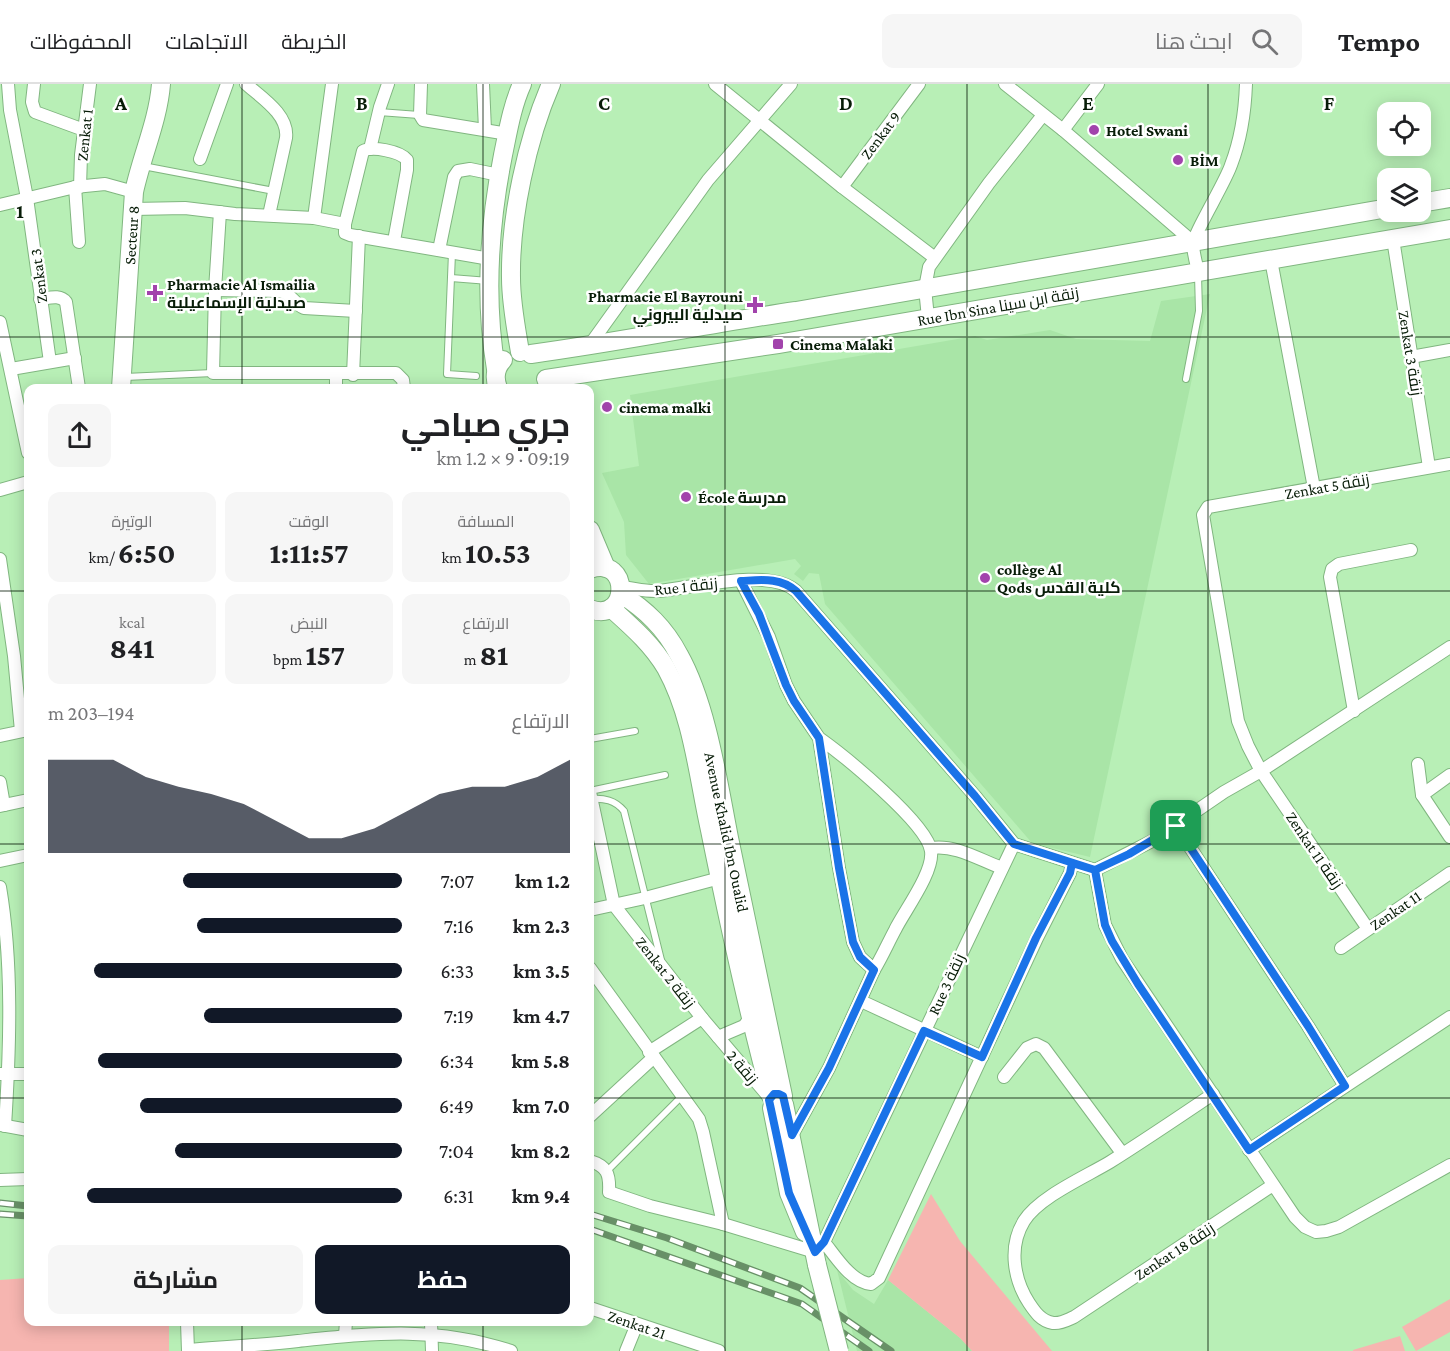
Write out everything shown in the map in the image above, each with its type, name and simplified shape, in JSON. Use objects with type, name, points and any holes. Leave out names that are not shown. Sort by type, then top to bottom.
[{"type":"main road","name":"Secteur 8","points":[[121,383],[134,201],[140,166],[155,120],[161,84]]},
{"type":"main road","points":[[497,384],[489,312],[490,259],[499,175],[522,84]]},
{"type":"main road","points":[[525,353],[511,279],[514,229],[533,131],[550,84]]},
{"type":"main road","points":[[1431,201],[1450,198]]},
{"type":"main road","name":"Rue Ibn Sina زنقة ابن سينا","points":[[525,353],[589,346],[1377,210]]},
{"type":"main road","name":"Rue Ibn Sina زنقة ابن سينا","points":[[544,384],[1450,229]]},
{"type":"main road","points":[[496,369],[505,357],[525,353],[542,364],[544,384]]},
{"type":"main road","points":[[594,549],[598,568],[617,576],[610,601],[594,618]]},
{"type":"main road","name":"Avenue Khalid Ibn Oualid","points":[[610,601],[651,646],[666,668],[680,700],[750,1018],[776,1100],[792,1135],[839,1351]]},
{"type":"main road","name":"Avenue Khalid Ibn Oualid","points":[[610,601],[638,604],[659,624],[679,655],[693,684],[717,777],[776,1100],[789,1193],[819,1253]]},
{"type":"street","name":"Zenkat 3","points":[[8,84],[5,109],[27,198],[50,362]]},
{"type":"street","points":[[34,84],[32,102],[35,111],[84,130]]},
{"type":"street","name":"Zenkat 1","points":[[79,242],[78,187],[90,84]]},
{"type":"street","points":[[200,159],[227,84]]},
{"type":"street","points":[[246,84],[276,112],[286,128],[286,138],[268,215]]},
{"type":"street","points":[[314,218],[332,84]]},
{"type":"street","points":[[370,149],[388,84]]},
{"type":"street","points":[[421,84],[420,115],[423,120],[508,134]]},
{"type":"street","points":[[483,84],[485,130]]},
{"type":"street","points":[[715,84],[842,187],[935,258]]},
{"type":"street","points":[[589,346],[708,180],[791,84]]},
{"type":"street","name":"Zenkat 9","points":[[842,187],[919,84]]},
{"type":"street","points":[[1005,84],[1063,130],[1193,242]]},
{"type":"street","points":[[1063,130],[1098,84]]},
{"type":"street","points":[[1198,271],[1193,242],[1232,164],[1242,126],[1246,84]]},
{"type":"street","points":[[928,318],[924,288],[929,267],[1043,115]]},
{"type":"street","points":[[394,241],[407,160],[401,154],[365,149],[362,152],[345,224],[346,234],[490,259]]},
{"type":"street","points":[[440,250],[453,183],[458,171],[470,169],[499,175]]},
{"type":"street","points":[[0,205],[78,187],[105,184],[134,201],[220,212],[314,218],[345,224]]},
{"type":"street","points":[[220,212],[213,373],[336,375],[396,373],[401,376],[404,384]]},
{"type":"street","points":[[353,375],[359,236]]},
{"type":"street","name":"Zenkat 3 زنقة","points":[[1393,239],[1429,467]]},
{"type":"street","points":[[1271,260],[1314,488]]},
{"type":"street","points":[[215,290],[280,291],[288,294],[304,308],[356,311]]},
{"type":"street","points":[[40,299],[58,297],[63,298],[66,302],[78,384]]},
{"type":"street","points":[[0,322],[11,369],[24,409]]},
{"type":"street","points":[[1411,357],[1450,350]]},
{"type":"street","points":[[11,369],[75,358]]},
{"type":"street","points":[[336,375],[336,384]]},
{"type":"street","name":"Zenkat 5 زنقة","points":[[1204,511],[1208,507],[1450,464]]},
{"type":"street","points":[[0,490],[24,483]]},
{"type":"street","name":"Zenkat 11 زنقة","points":[[1204,511],[1238,721],[1261,771],[1368,929]]},
{"type":"street","points":[[1354,711],[1330,577],[1332,569],[1339,564],[1411,550]]},
{"type":"street","points":[[0,559],[3,602],[24,724]]},
{"type":"street","name":"Rue 1 زنقة","points":[[610,601],[655,591],[721,582],[764,580],[787,584],[796,591],[975,796],[1014,844]]},
{"type":"street","points":[[741,581],[765,629],[786,685],[819,738],[885,792],[916,826],[931,848],[931,857],[923,879],[874,970],[829,1068],[792,1135]]},
{"type":"street","points":[[1014,844],[1095,870],[1129,854],[1176,826],[1224,792],[1261,771],[1450,647]]},
{"type":"street","points":[[0,736],[24,730]]},
{"type":"street","points":[[819,738],[853,942],[860,957],[874,970]]},
{"type":"street","points":[[1418,764],[1422,795],[1450,837]]},
{"type":"street","points":[[1422,795],[1450,775]]},
{"type":"street","points":[[0,782],[2,805],[24,801]]},
{"type":"street","points":[[594,813],[614,905]]},
{"type":"street","points":[[1176,826],[1345,1086]]},
{"type":"street","name":"Rue 3 زنقة","points":[[819,1253],[1014,844]]},
{"type":"street","points":[[931,848],[953,849],[1002,868]]},
{"type":"street","points":[[0,861],[24,856]]},
{"type":"street","points":[[594,1163],[603,1166],[607,1171],[610,1179],[609,1192],[650,1206],[723,1224],[819,1253],[860,1281],[871,1284],[879,1278],[1036,938],[1070,873],[1072,863]]},
{"type":"street","points":[[1095,870],[1105,925],[1112,941],[1138,984],[1249,1150],[1305,1227],[1316,1232],[1326,1232],[1339,1227],[1450,1165]]},
{"type":"street","name":"Zenkat 11","points":[[1341,948],[1450,873]]},
{"type":"street","points":[[594,909],[720,878]]},
{"type":"street","points":[[0,887],[7,938],[3,1125],[24,1129]]},
{"type":"street","name":"Zenkat 2 زنقة","points":[[614,905],[718,1037]]},
{"type":"street","points":[[594,974],[702,1127],[723,1224]]},
{"type":"street","points":[[861,1001],[982,1057]]},
{"type":"street","points":[[1249,1150],[1450,1017]]},
{"type":"street","points":[[594,1107],[651,1055],[702,1018]]},
{"type":"street","name":"زنقة 2","points":[[750,1018],[744,1026],[718,1037],[776,1100]]},
{"type":"street","points":[[1004,1077],[1027,1048],[1036,1044],[1044,1048],[1122,1153],[1213,1094]]},
{"type":"street","points":[[4,1074],[24,1074]]},
{"type":"street","name":"Zenkat 18 زنقة","points":[[1122,1153],[1057,1193],[1031,1212],[1022,1224],[1014,1259],[1018,1282],[1034,1310],[1043,1320],[1061,1323],[1074,1317],[1273,1185]]},
{"type":"street","points":[[0,1180],[24,1179]]},
{"type":"street","name":"Zenkat 21","points":[[594,1309],[719,1351]]},
{"type":"street","points":[[626,1351],[637,1324]]},
{"type":"street","points":[[187,1326],[188,1351],[299,1346],[345,1335],[431,1328],[512,1351]]},
{"type":"street","points":[[345,1335],[346,1326]]},
{"type":"street","points":[[431,1328],[432,1351]]},
{"type":"lane","points":[[379,112],[420,115]]},
{"type":"lane","points":[[140,166],[274,191]]},
{"type":"lane","points":[[453,253],[447,374],[476,376]]},
{"type":"lane","points":[[1186,379],[1199,311],[1198,271]]},
{"type":"lane","points":[[451,278],[489,281]]},
{"type":"lane","points":[[121,383],[213,373]]},
{"type":"lane","points":[[594,738],[635,731]]},
{"type":"lane","points":[[594,794],[665,775]]},
{"type":"lane","points":[[594,796],[617,804],[624,811],[663,969]]},
{"type":"lane","points":[[607,1171],[682,1096]]},
{"type":"shaded area","name":"collège Al Qods كلية القدس","points":[[1210,294],[1090,857],[1032,843],[825,604],[819,574],[809,573],[803,581],[794,574],[801,566],[795,559],[649,584],[626,555],[624,522],[602,473],[639,466],[630,395],[975,336],[987,340],[1050,330],[1076,339],[1150,341],[1161,301]]},
{"type":"shaded area","points":[[931,1194],[960,1241],[1052,1351],[972,1351],[960,1338],[888,1280]]},
{"type":"shaded area","points":[[837,1270],[853,1290],[874,1304],[888,1280],[960,1338],[972,1351],[857,1351]]},
{"type":"shaded area","points":[[24,1278],[24,1326],[169,1326],[169,1351],[0,1351],[0,1280]]},
{"type":"shaded area","points":[[1450,1299],[1450,1332],[1416,1351],[1402,1327]]},
{"type":"shaded area","points":[[1400,1336],[1405,1351],[1353,1351],[1353,1350]]},
{"type":"railway","points":[[0,1203],[24,1206]]},
{"type":"railway","points":[[0,1214],[24,1216]]},
{"type":"railway","points":[[594,1215],[667,1238],[800,1288],[891,1351]]},
{"type":"railway","points":[[594,1230],[802,1304],[869,1351]]},
{"type":"place","name":"Hotel Swani","points":[[1094,130]]},
{"type":"place","name":"BİM","points":[[1178,160]]},
{"type":"place","name":"Pharmacie Al Ismailia صيدلية الإسماعيلية","points":[[155,293]]},
{"type":"place","name":"Pharmacie El Bayrouni صيدلية البيروني","points":[[755,305]]},
{"type":"place","name":"Cinema Malaki","points":[[778,344]]},
{"type":"place","name":"cinema malki","points":[[607,407]]},
{"type":"place","name":"École مدرسة","points":[[686,497]]},
{"type":"place","name":"collège Al Qods كلية القدس","points":[[985,578]]},
{"type":"route","points":[[1176,826],[1129,854],[1095,870],[1014,844],[796,591],[781,582],[741,581],[759,614],[786,685],[819,738],[853,942],[860,957],[874,970],[846,1034],[792,1135],[783,1096],[774,1094],[769,1100],[789,1193],[798,1218],[815,1252],[824,1242],[924,1031],[953,1042],[982,1057],[1036,938],[1070,873],[1072,863],[1095,870],[1105,925],[1112,941],[1138,984],[1249,1150],[1345,1086],[1176,826]]}]
